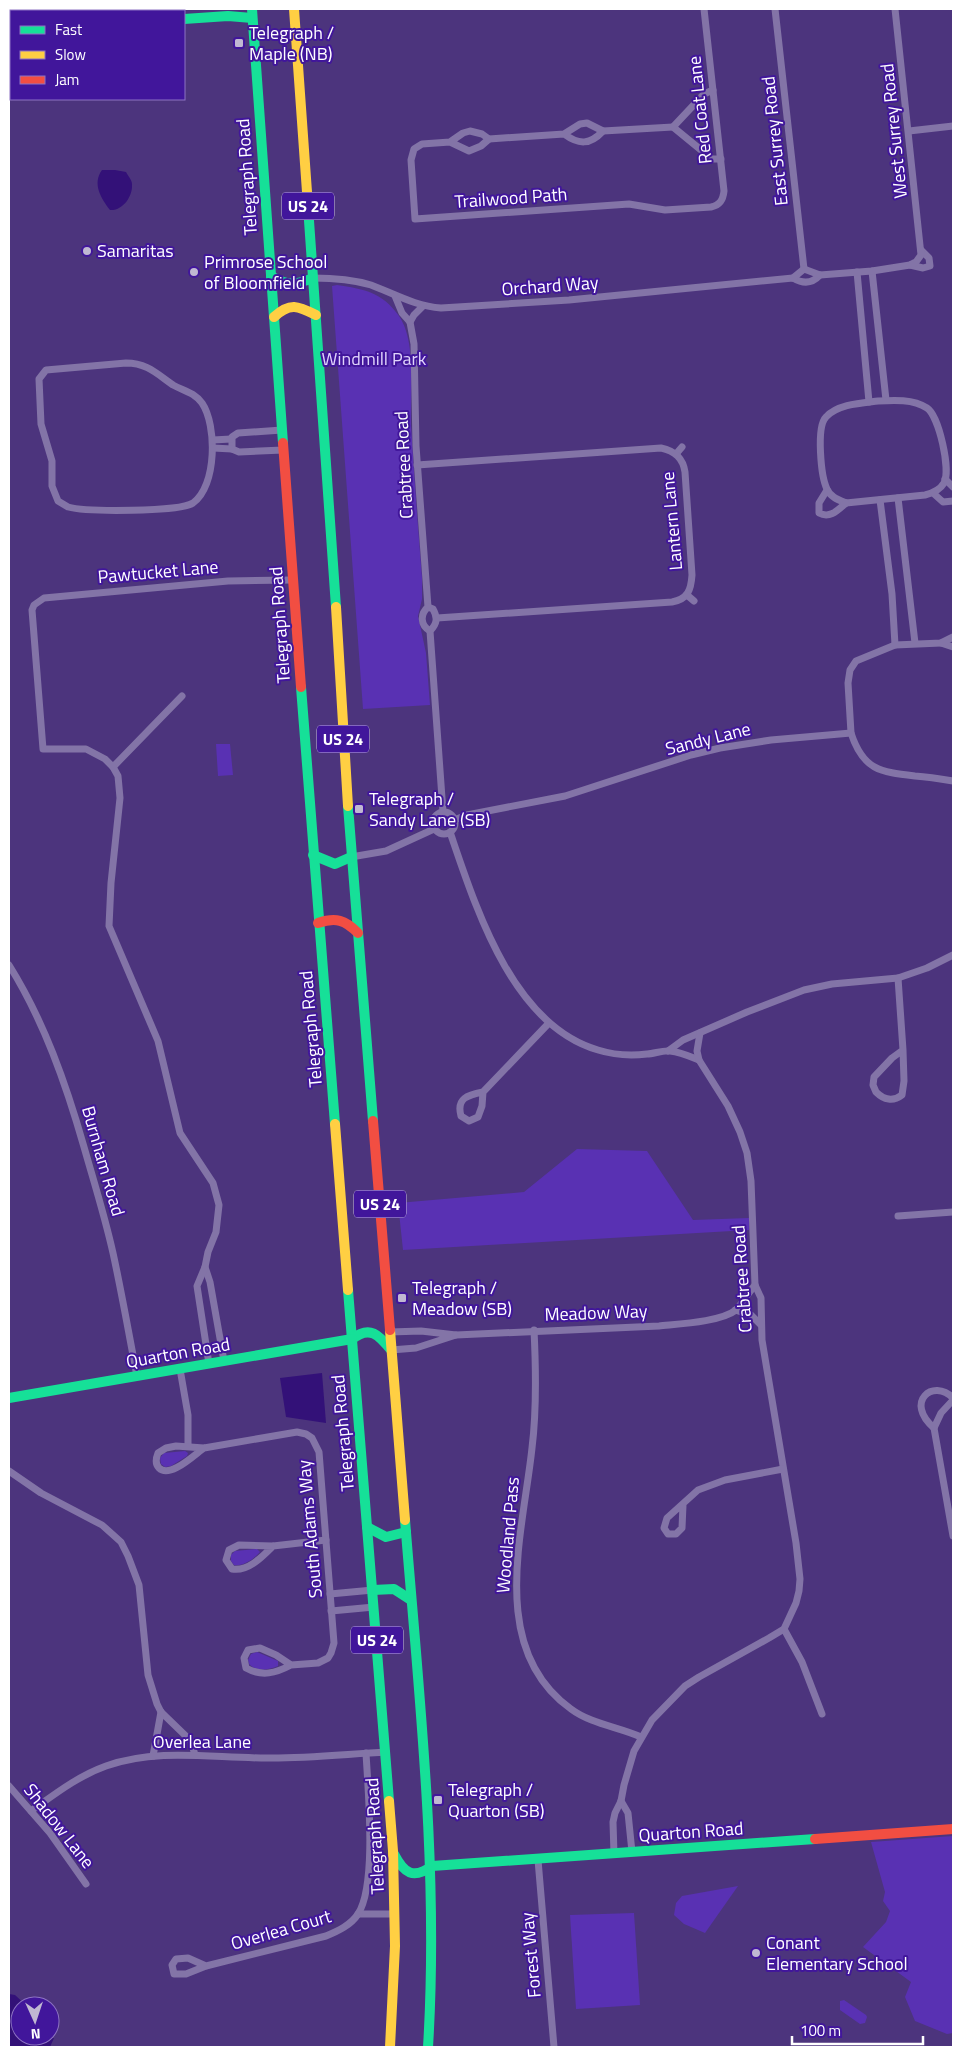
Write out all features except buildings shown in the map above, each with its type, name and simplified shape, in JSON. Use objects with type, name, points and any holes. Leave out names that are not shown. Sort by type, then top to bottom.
[{"type":"main road","points":[[130,10],[146,9]]},
{"type":"main road","name":"US 24","points":[[294,9],[351,857],[428,1801],[432,1866],[432,1981],[428,2047]]},
{"type":"main road","points":[[185,20],[252,14]]},
{"type":"main road","name":"Telegraph Road","points":[[252,14],[318,923],[393,1851],[395,1914],[394,1982],[390,2047]]},
{"type":"main road","points":[[271,276],[292,286],[313,278]]},
{"type":"main road","points":[[274,317],[281,309],[293,306],[300,307],[316,316]]},
{"type":"main road","points":[[313,855],[335,864],[351,857]]},
{"type":"main road","points":[[318,923],[331,918],[338,918],[347,922],[358,933]]},
{"type":"main road","name":"Quarton Road","points":[[9,1398],[352,1339],[357,1334],[364,1332],[373,1332],[381,1336],[391,1350]]},
{"type":"main road","points":[[368,1527],[386,1537],[394,1537],[406,1532]]},
{"type":"main road","points":[[373,1590],[394,1590],[411,1600]]},
{"type":"main road","name":"Quarton Road","points":[[393,1851],[399,1865],[409,1873],[421,1873],[432,1866],[538,1860],[953,1829]]},
{"type":"street","name":"Red Coat Lane","points":[[704,9],[724,191],[724,197],[718,205]]},
{"type":"street","name":"East Surrey Road","points":[[775,9],[804,269]]},
{"type":"street","name":"West Surrey Road","points":[[895,9],[921,250],[919,259]]},
{"type":"street","points":[[713,90],[704,94],[673,127],[712,159],[721,159]]},
{"type":"street","name":"Trailwood Path","points":[[673,127],[603,131],[587,124],[580,124],[564,134],[489,139],[481,146],[469,151],[450,142],[422,144],[414,149],[411,154],[415,220],[629,204],[665,210],[718,205]]},
{"type":"street","points":[[909,131],[953,126]]},
{"type":"street","name":"Trailwood Path","points":[[450,142],[463,133],[470,131],[480,133],[489,139]]},
{"type":"street","name":"Trailwood Path","points":[[564,134],[576,142],[583,143],[597,138],[603,131]]},
{"type":"street","name":"West Surrey Road","points":[[921,250],[929,258],[930,266]]},
{"type":"street","name":"Orchard Way","points":[[804,269],[820,275],[872,271],[910,264],[919,259]]},
{"type":"street","name":"Orchard Way","points":[[910,264],[923,268],[930,266]]},
{"type":"street","points":[[793,278],[804,269]]},
{"type":"street","points":[[872,271],[886,400]]},
{"type":"street","points":[[857,272],[870,402]]},
{"type":"street","name":"Orchard Way","points":[[313,278],[350,279],[423,306],[462,308],[569,300],[793,278],[808,282],[820,275]]},
{"type":"street","name":"Crabtree Road","points":[[395,296],[402,313],[410,322],[415,358],[418,465],[428,607],[423,614],[423,622],[424,626],[430,631],[443,812]]},
{"type":"street","points":[[410,322],[423,306]]},
{"type":"street","points":[[126,363],[146,366],[175,386],[194,394],[199,399],[208,417],[213,448],[205,486],[197,499],[188,506],[173,509],[141,510],[68,507],[58,501],[52,486],[52,461],[41,424],[39,379],[46,370],[52,369],[126,363]]},
{"type":"street","points":[[946,479],[941,487],[933,493],[846,503],[831,514],[822,515],[818,507],[827,490],[820,434],[822,422],[836,410],[870,402],[886,400],[916,404],[927,408],[934,415],[942,440],[946,479],[953,487]]},
{"type":"street","points":[[213,440],[231,439],[238,433],[282,430]]},
{"type":"street","points":[[231,439],[232,448]]},
{"type":"street","points":[[676,454],[682,447]]},
{"type":"street","points":[[213,448],[232,448],[239,452],[283,450]]},
{"type":"street","name":"Lantern Lane","points":[[418,465],[661,448],[676,454],[681,460],[685,472],[692,575],[691,586],[687,595],[672,602],[437,618]]},
{"type":"street","points":[[827,490],[834,497],[846,503]]},
{"type":"street","points":[[933,493],[943,502],[953,501]]},
{"type":"street","points":[[898,498],[915,643]]},
{"type":"street","points":[[880,500],[892,594],[895,645]]},
{"type":"street","name":"Pawtucket Lane","points":[[113,767],[96,753],[86,749],[43,749],[32,610],[34,605],[44,598],[228,581],[292,580]]},
{"type":"street","points":[[687,595],[694,601]]},
{"type":"street","points":[[428,607],[434,610],[437,618],[430,631]]},
{"type":"street","points":[[941,643],[953,637]]},
{"type":"street","points":[[953,647],[941,643],[895,645],[856,660],[850,670],[848,683],[852,732],[859,752],[865,761],[879,770],[893,774],[953,781]]},
{"type":"street","points":[[182,696],[113,767],[118,776],[120,798],[111,883],[109,926],[158,1041],[180,1133],[206,1171],[217,1194],[219,1215],[205,1267],[196,1286],[210,1364]]},
{"type":"street","name":"Sandy Lane","points":[[454,820],[493,810],[565,796],[691,755],[720,748],[771,740],[852,732]]},
{"type":"street","points":[[443,812],[450,814],[454,820],[454,827],[450,832],[441,834],[434,829],[434,818],[443,812]]},
{"type":"street","points":[[351,857],[386,851],[434,829]]},
{"type":"street","points":[[450,832],[471,896],[486,931],[514,979],[548,1024],[576,1042],[610,1053],[641,1055],[668,1051],[699,1060],[697,1050],[700,1033]]},
{"type":"street","points":[[668,1051],[683,1040],[804,990],[832,984],[898,978],[927,968],[953,955]]},
{"type":"street","name":"Burnham Road","points":[[9,965],[44,1032],[80,1131],[112,1246],[137,1376]]},
{"type":"street","points":[[898,978],[903,1050],[904,1081],[902,1095],[894,1100],[885,1099],[876,1092],[873,1085],[874,1077],[892,1058],[903,1050]]},
{"type":"street","points":[[483,1092],[548,1024]]},
{"type":"street","name":"Crabtree Road","points":[[699,1060],[728,1106],[747,1153],[751,1181],[755,1286],[762,1298],[761,1325],[766,1371],[796,1543],[800,1579],[796,1603],[784,1629]]},
{"type":"street","points":[[898,1216],[953,1212]]},
{"type":"street","points":[[205,1267],[210,1282],[224,1361]]},
{"type":"street","points":[[755,1286],[736,1310],[750,1315],[761,1325]]},
{"type":"street","name":"Meadow Way","points":[[390,1332],[422,1331],[456,1335],[678,1324],[707,1320],[736,1310]]},
{"type":"street","name":"Woodland Pass","points":[[534,1330],[535,1421],[519,1541],[516,1591],[518,1615],[524,1645],[533,1667],[543,1682],[572,1710],[588,1718],[641,1737]]},
{"type":"street","name":"Meadow Way","points":[[391,1350],[416,1348],[456,1335]]},
{"type":"street","points":[[180,1369],[188,1415],[188,1446]]},
{"type":"street","points":[[934,1428],[941,1413],[953,1399],[943,1393],[929,1392],[922,1398],[921,1404],[924,1413],[934,1428],[953,1536]]},
{"type":"street","name":"South Adams Way","points":[[204,1448],[170,1471],[163,1471],[158,1468],[156,1458],[161,1450],[188,1446],[204,1448],[290,1433],[306,1434],[312,1438],[319,1452],[334,1643],[328,1658],[318,1663],[291,1665]]},
{"type":"street","points":[[683,1505],[698,1490],[718,1481],[783,1469]]},
{"type":"street","points":[[9,1471],[41,1494],[102,1525],[120,1542],[128,1556],[139,1585],[148,1675],[161,1712],[190,1741],[195,1754]]},
{"type":"street","points":[[274,1546],[243,1569],[232,1568],[226,1560],[228,1552],[234,1547],[258,1544],[274,1546],[326,1540]]},
{"type":"street","points":[[330,1594],[373,1590]]},
{"type":"street","points":[[332,1611],[374,1607]]},
{"type":"street","points":[[614,1854],[613,1822],[615,1813],[621,1801],[628,1769],[641,1737],[652,1720],[685,1686],[784,1629],[802,1662],[822,1714]]},
{"type":"street","points":[[260,1648],[276,1655],[291,1665],[281,1670],[262,1674],[246,1668],[244,1658],[248,1650],[260,1648]]},
{"type":"street","points":[[153,1756],[161,1712]]},
{"type":"street","name":"Overlea Lane","points":[[31,1811],[86,1774],[116,1763],[153,1756],[195,1754],[273,1758],[386,1752]]},
{"type":"street","points":[[366,1754],[369,1870],[358,1914],[395,1914]]},
{"type":"street","name":"Shadow Lane","points":[[9,1786],[50,1833],[86,1884]]},
{"type":"street","points":[[621,1801],[628,1813],[632,1852]]},
{"type":"street","name":"Forest Way","points":[[538,1860],[554,2047]]},
{"type":"street","name":"Overlea Court","points":[[206,1966],[326,1936],[340,1930],[358,1914]]},
{"type":"green space","name":"Windmill Park","points":[[337,285],[364,290],[386,302],[399,316],[405,327],[408,340],[411,369],[411,425],[422,578],[422,599],[418,616],[426,653],[430,705],[363,709],[332,286]]},
{"type":"green space","points":[[216,744],[230,744],[233,775],[218,776]]},
{"type":"green space","points":[[577,1149],[647,1151],[693,1220],[749,1218],[749,1230],[403,1250],[398,1203],[524,1192]]},
{"type":"green space","points":[[185,1451],[188,1453],[187,1456],[171,1466],[165,1467],[161,1464],[160,1458],[164,1453]]},
{"type":"green space","points":[[257,1549],[260,1552],[245,1563],[234,1565],[231,1561],[231,1555],[235,1551]]},
{"type":"green space","points":[[257,1652],[278,1661],[278,1666],[263,1670],[252,1667],[248,1660],[251,1654]]},
{"type":"green space","points":[[953,1836],[953,2033],[947,2034],[915,2021],[905,1997],[911,1982],[863,1947],[886,1922],[890,1911],[883,1901],[885,1892],[871,1842]]},
{"type":"green space","points":[[738,1886],[705,1933],[684,1924],[674,1915],[676,1903],[682,1896]]},
{"type":"green space","points":[[634,1913],[640,2005],[576,2009],[570,1915]]},
{"type":"green space","points":[[844,2000],[866,2015],[865,2023],[860,2024],[840,2010],[840,2001]]},
{"type":"shaded area","points":[[102,170],[126,172],[132,184],[129,198],[115,210],[110,210],[99,191],[98,180]]},
{"type":"shaded area","points":[[322,1373],[326,1423],[286,1417],[280,1378]]},
{"type":"shaded area","points":[[9,1994],[16,1996],[10,1996],[10,2046],[50,2046],[9,2047]]},
{"type":"traffic: fast","points":[[88,9],[96,10]]},
{"type":"traffic: fast","points":[[130,10],[146,9]]},
{"type":"traffic: fast","points":[[252,9],[283,443]]},
{"type":"traffic: fast","points":[[185,19],[228,16],[252,18]]},
{"type":"traffic: fast","points":[[307,192],[336,607]]},
{"type":"traffic: fast","points":[[271,276],[287,283],[302,282],[313,278]]},
{"type":"traffic: fast","points":[[301,687],[335,1124]]},
{"type":"traffic: fast","points":[[348,806],[373,1121]]},
{"type":"traffic: fast","points":[[313,855],[335,864],[351,857]]},
{"type":"traffic: fast","points":[[348,1290],[389,1801]]},
{"type":"traffic: fast","points":[[352,1339],[369,1332],[378,1336],[391,1350]]},
{"type":"traffic: fast","points":[[9,1398],[352,1339]]},
{"type":"traffic: fast","points":[[405,1520],[426,1784],[429,1849],[431,1981],[428,2047]]},
{"type":"traffic: fast","points":[[367,1527],[386,1537],[406,1532]]},
{"type":"traffic: fast","points":[[373,1590],[394,1589],[411,1600]]},
{"type":"traffic: fast","points":[[432,1866],[815,1839]]},
{"type":"traffic: fast","points":[[394,1854],[401,1866],[410,1872],[419,1873],[432,1866]]},
{"type":"traffic: slow","points":[[294,9],[307,192]]},
{"type":"traffic: slow","points":[[274,317],[290,307],[304,309],[316,315]]},
{"type":"traffic: slow","points":[[336,607],[348,806]]},
{"type":"traffic: slow","points":[[335,1124],[348,1290]]},
{"type":"traffic: slow","points":[[390,1330],[405,1520]]},
{"type":"traffic: slow","points":[[389,1801],[393,1851],[395,1946],[390,2047]]},
{"type":"traffic: jam","points":[[283,443],[301,687]]},
{"type":"traffic: jam","points":[[318,923],[330,920],[340,921],[349,925],[358,933]]},
{"type":"traffic: jam","points":[[373,1121],[390,1330]]},
{"type":"traffic: jam","points":[[815,1839],[953,1829]]},
{"type":"place","name":"Telegraph / Maple (NB)","points":[[239,43]]},
{"type":"place","name":"Samaritas","points":[[87,251]]},
{"type":"place","name":"Primrose School of Bloomfield","points":[[194,272]]},
{"type":"place","name":"Telegraph / Sandy Lane (SB)","points":[[359,809]]},
{"type":"place","name":"Telegraph / Meadow (SB)","points":[[402,1298]]},
{"type":"place","name":"Telegraph / Quarton (SB)","points":[[438,1800]]},
{"type":"place","name":"Conant Elementary School","points":[[756,1953]]}]
